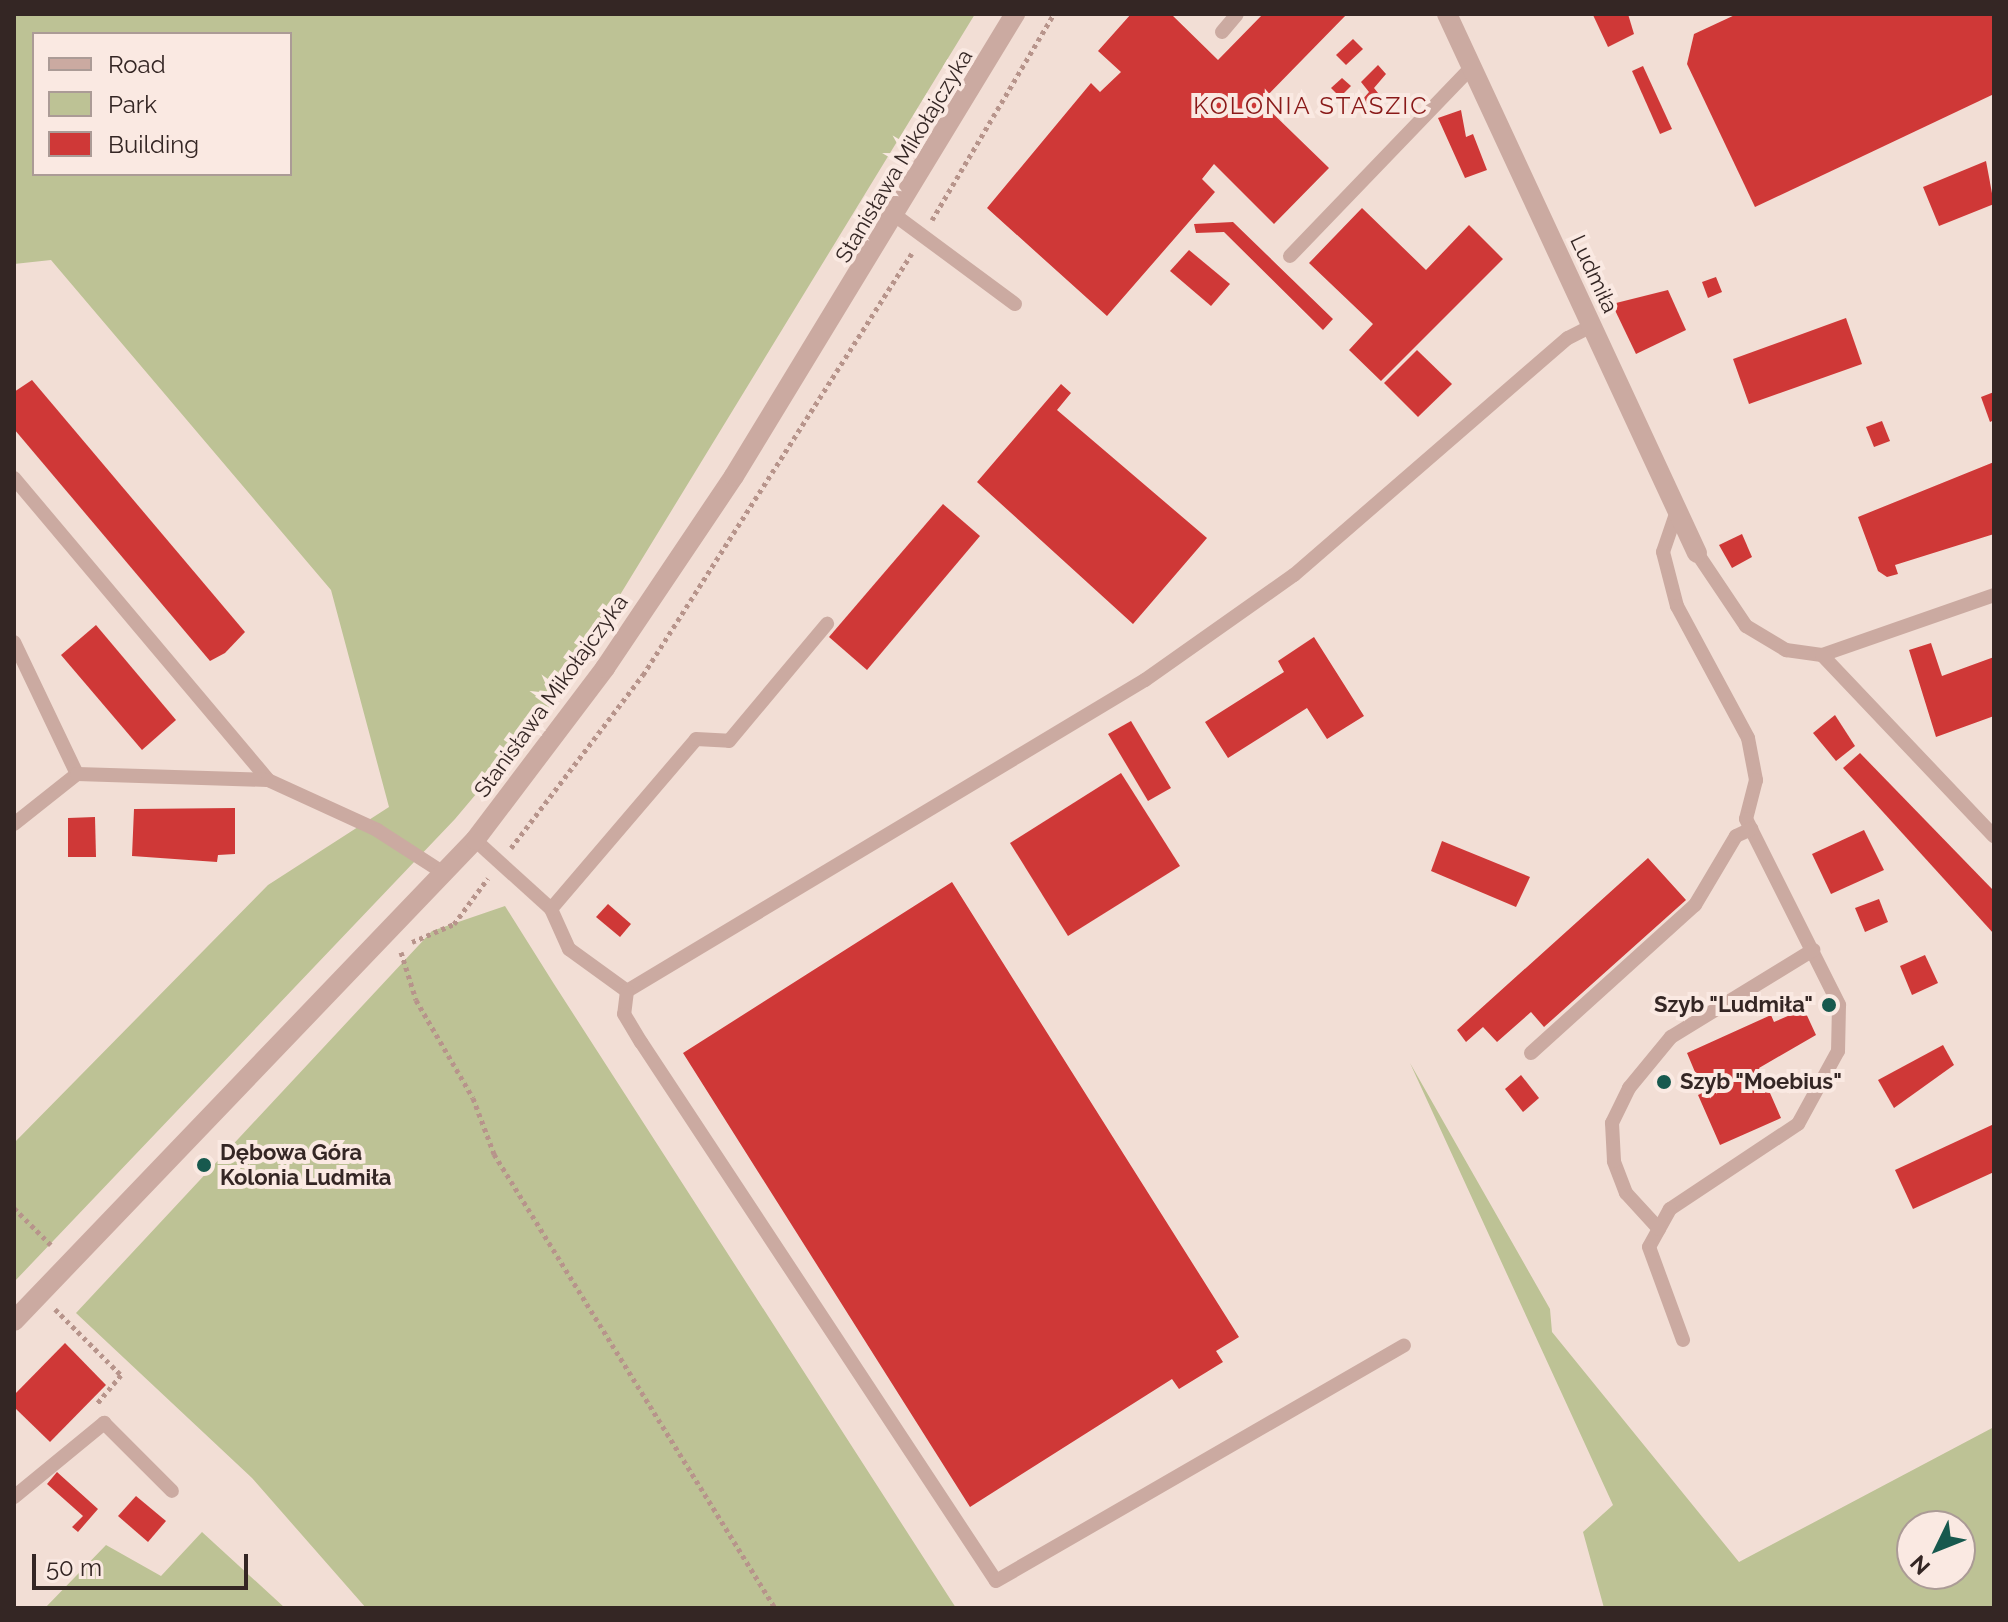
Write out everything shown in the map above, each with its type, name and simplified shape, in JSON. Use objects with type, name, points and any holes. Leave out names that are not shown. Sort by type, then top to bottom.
[{"type":"street","name":"Stanisława Mikołajczyka","points":[[14,1321],[475,840],[605,668],[896,216],[1015,14]]},
{"type":"street","name":"Ludmiła","points":[[1447,14],[1697,553]]},
{"type":"lane","points":[[1222,32],[1237,14]]},
{"type":"lane","points":[[1290,256],[1472,67]]},
{"type":"lane","points":[[896,216],[1015,304]]},
{"type":"lane","points":[[627,991],[1145,680],[1294,575],[1568,338],[1592,326]]},
{"type":"lane","points":[[14,478],[268,780]]},
{"type":"lane","points":[[1677,511],[1663,552],[1677,606],[1748,738],[1756,780],[1746,819],[1839,1005],[1838,1051],[1798,1124],[1670,1209],[1649,1247],[1683,1340]]},
{"type":"lane","points":[[1697,553],[1746,626],[1786,650],[1822,655],[1994,595]]},
{"type":"lane","points":[[551,909],[696,739],[729,741],[827,624]]},
{"type":"lane","points":[[14,642],[77,774]]},
{"type":"lane","points":[[1822,655],[1994,836]]},
{"type":"lane","points":[[14,824],[77,774],[268,780],[377,830],[445,874]]},
{"type":"lane","points":[[1531,1053],[1695,905],[1736,836],[1751,829]]},
{"type":"lane","points":[[475,840],[551,909],[569,949],[627,991]]},
{"type":"lane","points":[[1659,1229],[1626,1193],[1614,1161],[1612,1123],[1629,1088],[1671,1037],[1813,950]]},
{"type":"lane","points":[[627,991],[624,1014],[641,1042],[996,1581],[1404,1345]]},
{"type":"lane","points":[[14,1497],[104,1423],[172,1491]]},
{"type":"path","points":[[399,947],[416,1000],[473,1098],[494,1154],[775,1608]]},
{"type":"path","points":[[14,1208],[51,1245]]},
{"type":"path","points":[[55,1309],[121,1375],[91,1412],[104,1423]]},
{"type":"green space","points":[[14,14],[975,14],[557,698],[455,819],[14,1282],[14,1143],[268,885],[389,807],[331,590],[51,260],[14,264]]},
{"type":"green space","points":[[505,906],[956,1608],[366,1608],[252,1478],[76,1313],[432,931]]},
{"type":"green space","points":[[1410,1063],[1550,1309],[1552,1332],[1739,1562],[1994,1427],[1994,1608],[1604,1608],[1583,1532],[1613,1505]]},
{"type":"green space","points":[[202,1532],[285,1608],[45,1608],[106,1545],[161,1576]]},
{"type":"building","points":[[1131,14],[1171,14],[1218,60],[1263,14],[1347,14],[1261,102],[1329,168],[1274,224],[1214,164],[1202,179],[1215,192],[1107,316],[987,208],[1091,83],[1100,92],[1121,72],[1098,51]]},
{"type":"building","points":[[1628,14],[1634,34],[1608,47],[1593,15]]},
{"type":"building","points":[[1737,14],[1994,14],[1994,94],[1755,207],[1687,64],[1694,34]]},
{"type":"building","points":[[1353,39],[1363,49],[1346,65],[1336,55]]},
{"type":"building","points":[[1378,65],[1386,74],[1374,88],[1382,98],[1365,115],[1356,107],[1369,92],[1361,82]]},
{"type":"building","points":[[1643,66],[1672,129],[1660,134],[1632,71]]},
{"type":"building","points":[[1342,78],[1351,86],[1340,97],[1331,88]]},
{"type":"building","points":[[1461,110],[1466,137],[1473,134],[1487,170],[1465,178],[1438,118]]},
{"type":"building","points":[[1986,161],[1994,204],[1939,226],[1923,187]]},
{"type":"building","points":[[1362,208],[1426,270],[1469,225],[1503,259],[1381,381],[1349,350],[1373,324],[1309,263]]},
{"type":"building","points":[[1233,222],[1333,319],[1323,330],[1224,232],[1196,233],[1194,224]]},
{"type":"building","points":[[1189,250],[1230,284],[1211,306],[1170,271]]},
{"type":"building","points":[[1716,277],[1722,292],[1708,298],[1702,282]]},
{"type":"building","points":[[1668,290],[1686,330],[1636,354],[1612,304]]},
{"type":"building","points":[[1846,318],[1862,364],[1749,404],[1733,359]]},
{"type":"building","points":[[1417,350],[1452,384],[1418,417],[1384,383]]},
{"type":"building","points":[[32,380],[245,632],[225,653],[210,661],[14,429],[14,392]]},
{"type":"building","points":[[1061,384],[1071,393],[1057,410],[1207,538],[1133,624],[977,482]]},
{"type":"building","points":[[1994,392],[1994,420],[1990,422],[1981,397]]},
{"type":"building","points":[[1882,421],[1890,441],[1874,447],[1866,427]]},
{"type":"building","points":[[1994,462],[1994,534],[1895,565],[1898,574],[1887,577],[1878,571],[1858,517]]},
{"type":"building","points":[[943,504],[980,536],[867,670],[829,637]]},
{"type":"building","points":[[1742,534],[1752,557],[1732,568],[1719,545]]},
{"type":"building","points":[[96,625],[176,720],[142,750],[61,655]]},
{"type":"building","points":[[1314,637],[1364,716],[1327,739],[1307,708],[1228,758],[1205,722],[1284,672],[1278,661]]},
{"type":"building","points":[[1931,643],[1942,676],[1994,657],[1994,716],[1936,737],[1909,650]]},
{"type":"building","points":[[1835,715],[1855,746],[1836,761],[1813,733]]},
{"type":"building","points":[[1131,721],[1171,788],[1148,801],[1108,734]]},
{"type":"building","points":[[1860,753],[1994,891],[1994,934],[1843,768]]},
{"type":"building","points":[[1121,773],[1180,866],[1068,936],[1010,843]]},
{"type":"building","points":[[235,808],[235,854],[218,855],[217,862],[132,856],[134,809]]},
{"type":"building","points":[[95,817],[96,857],[68,857],[68,818]]},
{"type":"building","points":[[1864,830],[1884,870],[1831,894],[1812,854]]},
{"type":"building","points":[[1442,841],[1530,877],[1516,907],[1431,871]]},
{"type":"building","points":[[1648,858],[1686,900],[1544,1027],[1531,1012],[1497,1042],[1483,1027],[1466,1042],[1457,1030]]},
{"type":"building","points":[[952,882],[1239,1337],[1216,1351],[1223,1362],[1179,1389],[1172,1379],[970,1507],[683,1053]]},
{"type":"building","points":[[1879,899],[1888,922],[1865,932],[1855,908]]},
{"type":"building","points":[[608,904],[631,924],[620,937],[596,917]]},
{"type":"building","points":[[1925,955],[1938,983],[1912,995],[1900,966]]},
{"type":"building","points":[[1804,1009],[1816,1035],[1759,1068],[1781,1118],[1720,1145],[1698,1095],[1717,1086],[1714,1078],[1700,1084],[1687,1053],[1771,1015],[1774,1022]]},
{"type":"building","points":[[1943,1045],[1954,1065],[1894,1108],[1878,1080]]},
{"type":"building","points":[[1521,1075],[1539,1098],[1523,1112],[1505,1089]]},
{"type":"building","points":[[1994,1124],[1994,1172],[1913,1209],[1895,1170]]},
{"type":"building","points":[[65,1343],[106,1385],[50,1442],[14,1407],[14,1395]]},
{"type":"building","points":[[57,1472],[98,1509],[78,1532],[72,1527],[83,1516],[47,1484]]},
{"type":"building","points":[[136,1496],[166,1521],[148,1542],[118,1516]]},
{"type":"place","name":"Szyb \"Ludmiła\"","points":[[1829,1005]]},
{"type":"place","name":"Szyb \"Moebius\"","points":[[1664,1082]]},
{"type":"place","name":"Dębowa Góra Kolonia Ludmiła","points":[[204,1165]]},
{"type":"district","name":"KOLONIA STASZIC","points":[[1311,106]]}]
